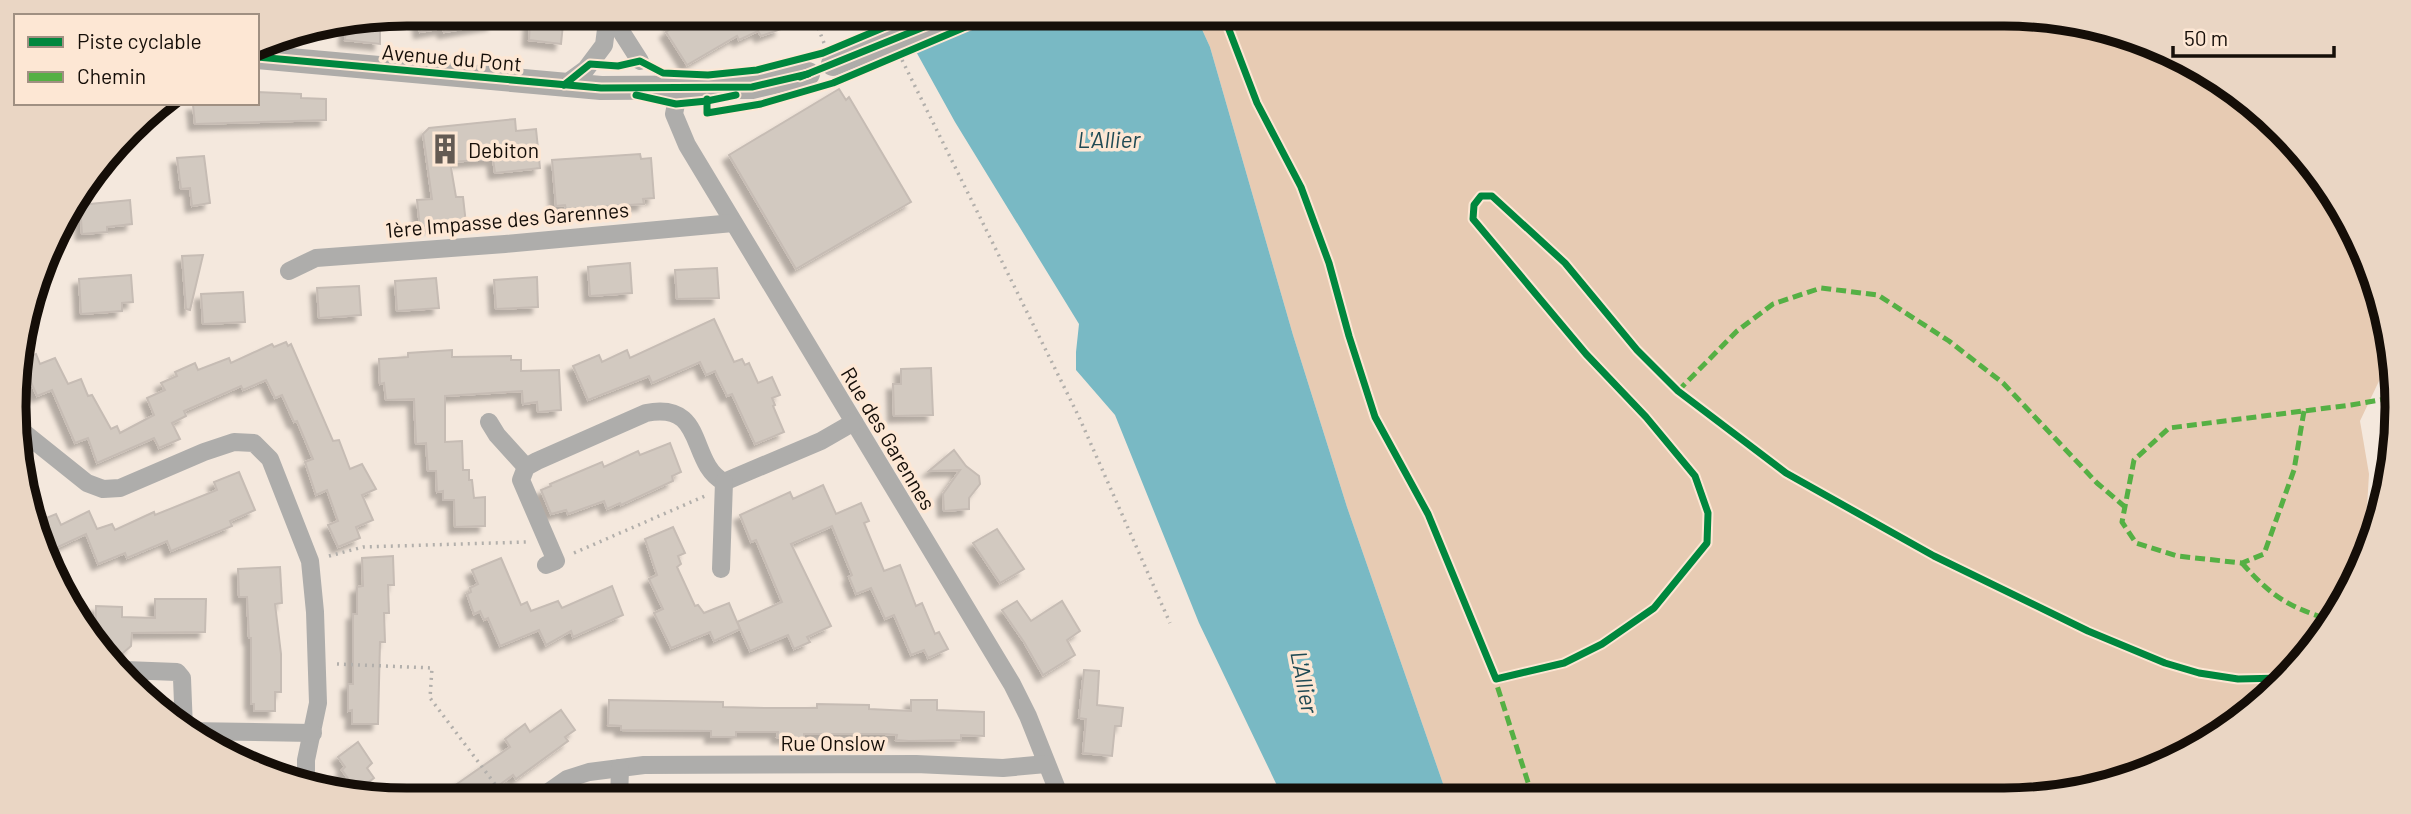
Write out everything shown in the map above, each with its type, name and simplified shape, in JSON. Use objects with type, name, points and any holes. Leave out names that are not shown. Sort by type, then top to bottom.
[{"type":"main road","points":[[808,74],[926,26]]},
{"type":"main road","name":"Avenue du Pont","points":[[259,57],[601,88],[752,87],[808,74]]},
{"type":"main road","name":"Avenue du Pont","points":[[601,88],[676,104],[708,101],[808,74]]},
{"type":"street","points":[[564,85],[586,69],[604,45],[607,26]]},
{"type":"street","points":[[617,26],[640,61]]},
{"type":"street","name":"Rue des Garennes","points":[[676,104],[674,114],[687,145],[1012,684],[1028,716],[1056,788]]},
{"type":"street","name":"1ère Impasse des Garennes","points":[[289,271],[316,258],[733,223]]},
{"type":"street","points":[[551,563],[549,542],[521,480],[526,467],[646,413],[659,410],[682,417],[692,428],[715,477],[723,485],[721,569]]},
{"type":"street","points":[[489,422],[526,467]]},
{"type":"street","points":[[723,485],[821,441],[854,422]]},
{"type":"street","points":[[27,435],[86,483],[103,489],[120,488],[234,442],[254,443],[270,458],[310,561],[318,703],[306,760],[306,774]]},
{"type":"street","points":[[132,670],[177,671],[183,678],[184,716]]},
{"type":"street","points":[[206,730],[313,733]]},
{"type":"street","name":"Rue Onslow","points":[[554,788],[567,779],[589,772],[644,765],[916,764],[1003,768],[1046,764]]},
{"type":"street","points":[[619,788],[620,768]]},
{"type":"path","points":[[896,49],[1079,417],[1170,623]]},
{"type":"path","points":[[551,563],[723,485]]},
{"type":"path","points":[[310,561],[363,547],[549,542]]},
{"type":"path","points":[[317,663],[432,668],[430,698],[498,788]]},
{"type":"shaded area","points":[[1200,26],[2004,26],[2078,34],[2103,39],[2150,55],[2216,90],[2273,138],[2321,195],[2356,261],[2372,308],[2383,374],[2360,421],[2369,474],[2366,526],[2356,553],[2321,619],[2290,658],[2255,693],[2216,724],[2194,737],[2150,759],[2103,775],[2054,784],[2004,788],[1445,788],[1347,507],[1293,335],[1210,47]]},
{"type":"water","name":"L'Allier","points":[[1200,26],[1210,47],[1293,335],[1347,507],[1445,788],[1278,788],[1199,623],[1115,415],[1076,370],[1079,324],[955,122],[903,28]]},
{"type":"building","points":[[419,26],[481,26],[444,32],[443,28],[420,32]]},
{"type":"building","points":[[530,26],[563,26],[561,44],[529,40]]},
{"type":"building","points":[[779,26],[781,29],[761,36],[758,31],[739,40],[737,36],[687,65],[666,32],[673,27]]},
{"type":"building","points":[[380,27],[380,44],[345,40],[346,32]]},
{"type":"building","points":[[839,89],[846,100],[849,97],[911,202],[796,269],[729,155]]},
{"type":"building","points":[[259,92],[301,94],[301,98],[326,99],[326,120],[195,124],[193,105],[259,105]]},
{"type":"building","points":[[515,119],[516,131],[536,129],[540,168],[495,173],[493,159],[450,162],[456,197],[463,197],[466,224],[420,227],[417,200],[432,199],[423,134],[429,128]]},
{"type":"building","points":[[640,154],[641,159],[651,158],[654,198],[643,199],[644,204],[566,209],[565,205],[556,206],[552,160]]},
{"type":"building","points":[[204,156],[210,203],[192,206],[190,188],[181,189],[177,158]]},
{"type":"building","points":[[130,200],[132,224],[107,227],[107,232],[82,234],[80,211],[84,205]]},
{"type":"building","points":[[203,255],[190,310],[186,309],[182,256]]},
{"type":"building","points":[[630,263],[632,293],[590,296],[588,267]]},
{"type":"building","points":[[717,268],[719,298],[677,299],[675,270]]},
{"type":"building","points":[[131,275],[133,302],[122,303],[122,311],[81,314],[79,279]]},
{"type":"building","points":[[537,277],[538,307],[496,309],[494,280]]},
{"type":"building","points":[[436,278],[439,308],[397,311],[395,281]]},
{"type":"building","points":[[359,286],[361,315],[319,318],[317,288]]},
{"type":"building","points":[[243,292],[245,322],[203,324],[201,294]]},
{"type":"building","points":[[714,319],[734,362],[742,359],[745,365],[749,363],[758,383],[772,377],[780,395],[772,398],[775,405],[773,406],[784,432],[755,444],[732,394],[727,396],[715,371],[706,375],[700,362],[652,383],[649,376],[588,400],[573,366],[599,355],[602,362],[627,350],[630,358]]},
{"type":"building","points":[[286,342],[288,346],[291,344],[333,441],[339,440],[350,469],[362,464],[376,489],[362,495],[373,520],[356,527],[360,538],[338,547],[328,525],[338,521],[327,490],[316,495],[305,462],[313,459],[297,421],[294,422],[282,395],[275,398],[266,380],[243,390],[241,386],[184,411],[186,416],[172,423],[180,439],[159,448],[154,438],[97,463],[88,438],[75,443],[52,390],[37,396],[31,382],[27,384],[30,356],[36,354],[40,364],[55,358],[68,384],[81,379],[88,396],[92,395],[111,429],[117,426],[120,433],[154,415],[147,398],[165,390],[161,383],[177,376],[175,372],[195,363],[198,370],[229,358],[231,363],[272,344],[274,347]]},
{"type":"building","points":[[452,350],[452,357],[511,356],[511,360],[521,360],[521,371],[559,370],[561,410],[538,412],[537,402],[523,404],[522,391],[445,396],[445,442],[462,441],[463,470],[469,470],[474,498],[485,497],[485,526],[455,527],[454,500],[443,500],[443,491],[437,492],[436,471],[428,471],[426,443],[416,444],[414,399],[386,400],[384,383],[380,384],[379,359],[408,357],[408,353]]},
{"type":"building","points":[[931,368],[933,415],[894,416],[893,384],[901,384],[901,369]]},
{"type":"building","points":[[670,443],[681,472],[672,476],[673,481],[607,509],[604,501],[568,514],[566,510],[551,514],[541,490],[551,486],[550,484],[602,462],[604,467],[638,451],[640,455]]},
{"type":"building","points":[[954,450],[966,466],[979,476],[980,484],[969,498],[969,509],[944,511],[943,494],[960,470],[929,471]]},
{"type":"building","points":[[239,472],[255,510],[230,521],[232,526],[171,551],[167,541],[127,558],[125,553],[98,564],[86,534],[54,549],[43,519],[56,514],[61,525],[89,511],[97,529],[112,524],[115,530],[154,512],[155,515],[217,490],[214,482]]},
{"type":"building","points":[[823,485],[836,514],[861,503],[869,521],[864,523],[884,571],[900,565],[916,606],[922,603],[935,634],[939,632],[948,649],[928,658],[924,650],[911,655],[894,615],[885,619],[871,588],[856,594],[849,577],[852,575],[832,526],[791,544],[831,626],[807,637],[810,642],[794,649],[788,635],[750,651],[737,622],[782,602],[756,540],[751,542],[740,515],[790,492],[793,499]]},
{"type":"building","points":[[673,527],[685,553],[678,556],[681,564],[677,567],[695,606],[698,605],[704,613],[729,603],[740,629],[714,641],[710,632],[671,648],[654,613],[663,609],[649,579],[657,575],[645,539]]},
{"type":"building","points":[[997,529],[1024,569],[1000,583],[973,543]]},
{"type":"building","points":[[393,556],[394,585],[388,585],[389,613],[384,613],[385,642],[380,642],[378,724],[352,724],[352,710],[348,711],[348,684],[353,684],[353,614],[357,614],[357,587],[363,586],[362,558]]},
{"type":"building","points":[[501,558],[521,605],[527,602],[531,611],[558,601],[562,608],[612,586],[623,615],[573,637],[571,631],[546,645],[539,630],[500,646],[488,618],[484,620],[480,611],[474,614],[467,594],[471,592],[470,588],[478,584],[472,570]]},
{"type":"building","points":[[280,567],[282,603],[275,604],[281,654],[281,692],[275,692],[275,711],[254,711],[254,704],[251,704],[251,638],[247,597],[239,597],[238,569]]},
{"type":"building","points":[[155,599],[206,599],[205,632],[132,633],[131,646],[119,656],[95,626],[96,606],[122,607],[122,617],[155,618]]},
{"type":"building","points":[[1017,601],[1031,621],[1062,601],[1080,631],[1067,640],[1075,655],[1043,675],[1002,610]]},
{"type":"building","points":[[1084,670],[1099,671],[1097,705],[1123,708],[1121,726],[1115,726],[1112,756],[1083,753],[1086,719],[1079,718]]},
{"type":"building","points":[[609,700],[723,702],[723,707],[765,708],[817,708],[817,704],[869,705],[869,709],[911,711],[911,700],[937,700],[937,710],[984,712],[984,736],[961,735],[961,740],[909,741],[896,740],[897,735],[885,734],[804,734],[804,738],[792,738],[777,737],[778,732],[736,732],[736,737],[711,737],[711,731],[621,730],[621,726],[608,725]]},
{"type":"building","points":[[561,710],[575,730],[565,737],[568,741],[516,779],[513,775],[495,788],[451,788],[510,747],[505,739],[525,724],[530,732]]},
{"type":"building","points":[[358,742],[372,763],[367,768],[374,778],[365,785],[351,783],[342,770],[345,767],[338,757]]},
{"type":"marked path","points":[[1678,391],[1737,331],[1773,304],[1821,288],[1878,295],[1949,341],[2003,383],[2097,483],[2125,507]]},
{"type":"marked path","points":[[2304,411],[2294,470],[2264,554],[2242,563],[2177,556],[2136,543],[2122,522],[2134,460],[2169,428],[2385,399]]},
{"type":"marked path","points":[[2242,563],[2281,599],[2322,617]]},
{"type":"marked path","points":[[1493,673],[1530,788]]},
{"type":"cycle path","points":[[564,85],[590,64],[618,66],[640,61],[663,73],[708,75],[757,70],[823,53],[887,26]]},
{"type":"cycle path","points":[[800,77],[926,26]]},
{"type":"cycle path","points":[[707,99],[707,113],[761,104],[833,83],[968,26]]},
{"type":"cycle path","points":[[1228,26],[1257,103],[1301,187],[1329,263],[1375,417],[1428,514],[1496,679],[1564,663],[1602,644],[1654,608],[1707,543],[1708,513],[1695,476],[1646,417],[1586,354],[1473,219],[1474,205],[1481,196],[1492,196],[1565,263],[1637,350],[1678,391],[1786,473],[1934,556],[2088,631],[2165,663],[2199,673],[2238,679],[2271,678]]},
{"type":"cycle path","points":[[259,57],[601,88],[752,87],[808,74]]},
{"type":"cycle path","points":[[636,95],[676,104],[736,95]]},
{"type":"place","name":"Debiton","points":[[445,149]]}]
